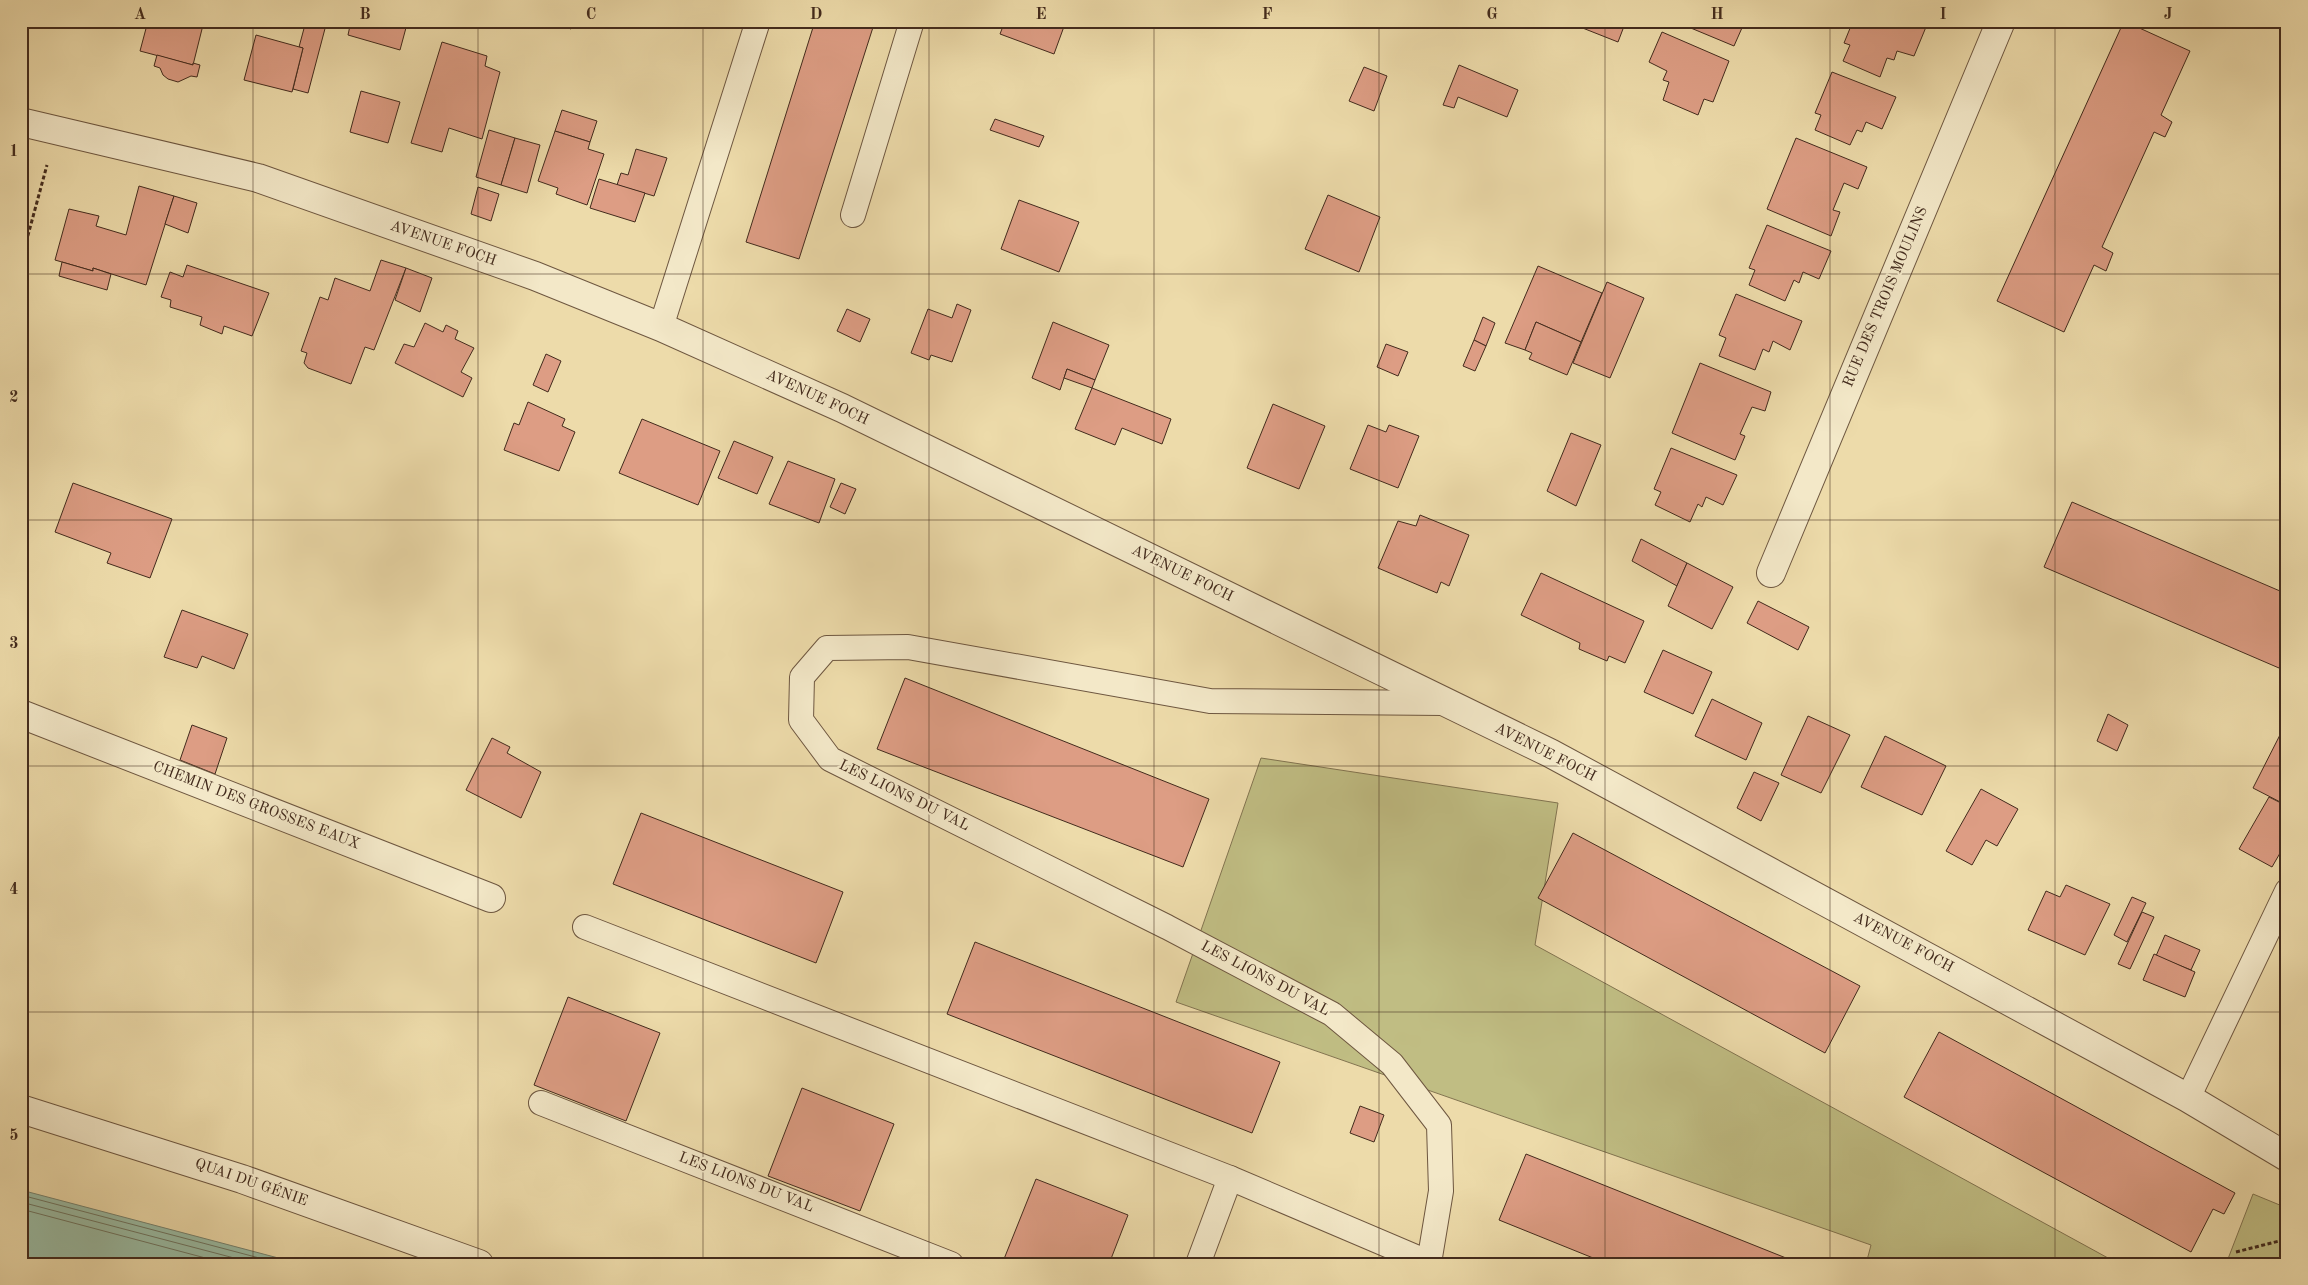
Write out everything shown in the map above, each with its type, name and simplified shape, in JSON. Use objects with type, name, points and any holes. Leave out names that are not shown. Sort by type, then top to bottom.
[{"type":"street","name":"RUE DES TROIS MOULINS","points":[[1771,573],[2001,21]]},
{"type":"street","name":"AVENUE FOCH","points":[[21,122],[258,178],[535,276],[661,327],[842,408],[1550,753],[2188,1098],[2287,1157]]},
{"type":"street","name":"CHEMIN DES GROSSES EAUX","points":[[21,714],[491,898]]},
{"type":"street","name":"QUAI DU GÉNIE","points":[[21,1109],[242,1179],[479,1264]]},
{"type":"lane","points":[[661,327],[758,21]]},
{"type":"lane","points":[[853,216],[912,21]]},
{"type":"lane","name":"LES LIONS DU VAL","points":[[585,927],[1230,1178],[1430,1263],[1441,1191],[1438,1125],[1392,1064],[1332,1014],[1167,927],[830,759],[801,720],[802,677],[827,648],[908,646],[1210,701],[1444,703]]},
{"type":"lane","points":[[2188,1098],[2287,890]]},
{"type":"lane","name":"LES LIONS DU VAL","points":[[541,1103],[951,1264]]},
{"type":"lane","points":[[1198,1264],[1230,1178]]},
{"type":"path","points":[[21,261],[57,130]]},
{"type":"path","points":[[2236,1252],[2287,1239]]},
{"type":"shaded area","points":[[1261,758],[1558,803],[1535,945],[2119,1264],[1866,1264],[1871,1245],[1176,1002]]},
{"type":"shaded area","points":[[2253,1194],[2287,1208],[2287,1264],[2226,1264]]},
{"type":"water","points":[[21,1190],[301,1264],[21,1264]]},
{"type":"building","points":[[148,21],[204,21],[193,65],[140,51]]},
{"type":"building","points":[[306,21],[327,21],[308,93],[293,89],[303,48],[299,47]]},
{"type":"building","points":[[351,21],[396,21],[407,24],[400,50],[348,35]]},
{"type":"building","points":[[550,21],[573,21],[571,29]]},
{"type":"building","points":[[815,21],[875,21],[799,259],[746,242]]},
{"type":"building","points":[[1005,21],[1066,21],[1054,54],[1000,34]]},
{"type":"building","points":[[1577,21],[1626,21],[1618,42],[1575,25]]},
{"type":"building","points":[[1674,21],[1745,21],[1734,46]]},
{"type":"building","points":[[1853,21],[1911,21],[1926,27],[1914,56],[1897,51],[1894,60],[1887,58],[1880,77],[1843,61],[1850,45],[1844,43]]},
{"type":"building","points":[[2124,21],[2190,51],[2161,115],[2172,122],[2165,137],[2154,132],[2102,247],[2113,253],[2106,271],[2094,265],[2064,332],[1997,301]]},
{"type":"building","points":[[1662,32],[1729,61],[1713,102],[1704,99],[1698,115],[1663,100],[1669,82],[1663,80],[1667,71],[1649,62]]},
{"type":"building","points":[[256,35],[303,48],[292,92],[244,80]]},
{"type":"building","points":[[442,42],[487,56],[485,66],[500,72],[482,139],[449,128],[442,152],[411,143]]},
{"type":"building","points":[[157,55],[193,65],[193,63],[200,65],[197,77],[191,76],[178,82],[168,79],[163,75],[160,68],[154,66]]},
{"type":"building","points":[[1459,65],[1518,90],[1507,117],[1458,97],[1454,108],[1443,105]]},
{"type":"building","points":[[1364,67],[1387,76],[1374,111],[1349,101]]},
{"type":"building","points":[[1832,72],[1896,97],[1882,129],[1866,122],[1862,132],[1857,130],[1850,145],[1815,130],[1821,115],[1815,113]]},
{"type":"building","points":[[361,91],[400,102],[388,143],[350,132]]},
{"type":"building","points":[[562,110],[597,121],[590,142],[555,131]]},
{"type":"building","points":[[995,119],[1044,136],[1039,147],[990,130]]},
{"type":"building","points":[[489,130],[515,138],[501,185],[476,177]]},
{"type":"building","points":[[555,131],[590,142],[588,149],[604,154],[587,205],[556,194],[558,188],[538,181]]},
{"type":"building","points":[[515,138],[540,145],[527,193],[501,185]]},
{"type":"building","points":[[1796,138],[1867,167],[1858,189],[1844,183],[1833,210],[1840,212],[1831,236],[1767,209]]},
{"type":"building","points":[[636,149],[667,158],[654,196],[617,185],[621,173],[628,175]]},
{"type":"building","points":[[599,179],[645,193],[635,222],[590,208]]},
{"type":"building","points":[[139,186],[174,196],[146,285],[93,268],[93,271],[55,260],[69,209],[99,216],[96,226],[126,235]]},
{"type":"building","points":[[478,187],[499,194],[491,221],[471,214]]},
{"type":"building","points":[[1328,195],[1380,217],[1359,272],[1305,249]]},
{"type":"building","points":[[174,196],[197,203],[188,233],[165,224]]},
{"type":"building","points":[[1019,200],[1079,222],[1059,272],[1001,249]]},
{"type":"building","points":[[1767,225],[1831,251],[1819,279],[1803,272],[1799,283],[1794,280],[1785,301],[1749,285],[1755,270],[1749,268]]},
{"type":"building","points":[[381,260],[406,268],[374,350],[365,347],[351,384],[308,368],[304,363],[307,353],[301,351],[320,297],[328,300],[335,278],[370,291]]},
{"type":"building","points":[[62,262],[93,271],[93,268],[111,274],[107,290],[59,276]]},
{"type":"building","points":[[187,265],[269,293],[252,336],[224,326],[222,334],[200,325],[202,317],[170,307],[171,300],[161,297],[170,272],[183,277]]},
{"type":"building","points":[[1538,266],[1602,293],[1581,342],[1536,322],[1525,350],[1505,343]]},
{"type":"building","points":[[406,268],[432,278],[420,312],[395,300]]},
{"type":"building","points":[[1607,282],[1644,298],[1610,378],[1573,363]]},
{"type":"building","points":[[1736,294],[1802,321],[1790,350],[1773,341],[1769,352],[1763,349],[1755,370],[1719,356],[1726,338],[1719,335]]},
{"type":"building","points":[[957,304],[971,310],[952,362],[931,355],[929,360],[911,353],[928,309],[952,318]]},
{"type":"building","points":[[847,309],[870,319],[860,342],[837,331]]},
{"type":"building","points":[[1483,317],[1495,323],[1486,346],[1474,340]]},
{"type":"building","points":[[1053,322],[1109,345],[1095,380],[1067,369],[1060,390],[1032,378]]},
{"type":"building","points":[[1536,322],[1581,342],[1567,375],[1529,359],[1532,353],[1525,350]]},
{"type":"building","points":[[425,323],[443,332],[446,325],[458,331],[455,339],[474,348],[461,372],[472,378],[463,397],[395,363],[404,344],[414,347]]},
{"type":"building","points":[[1474,340],[1486,346],[1475,371],[1463,366]]},
{"type":"building","points":[[1386,344],[1408,352],[1398,376],[1377,367]]},
{"type":"building","points":[[546,354],[561,361],[548,392],[533,385]]},
{"type":"building","points":[[1700,363],[1771,392],[1765,411],[1752,407],[1740,434],[1745,436],[1735,460],[1672,433]]},
{"type":"building","points":[[1067,369],[1095,380],[1092,388],[1064,378]]},
{"type":"building","points":[[1092,388],[1171,419],[1162,444],[1122,428],[1115,445],[1075,429]]},
{"type":"building","points":[[528,402],[565,419],[562,426],[575,432],[559,471],[504,450],[514,423],[519,425]]},
{"type":"building","points":[[1273,404],[1325,426],[1299,489],[1247,468]]},
{"type":"building","points":[[642,419],[720,451],[698,505],[619,473]]},
{"type":"building","points":[[1368,425],[1386,432],[1389,425],[1419,436],[1398,488],[1350,469]]},
{"type":"building","points":[[1571,433],[1601,445],[1576,506],[1547,491]]},
{"type":"building","points":[[734,441],[773,457],[757,494],[718,478]]},
{"type":"building","points":[[1671,448],[1737,475],[1723,505],[1706,497],[1702,507],[1698,504],[1690,522],[1655,505],[1661,492],[1654,489]]},
{"type":"building","points":[[788,461],[835,479],[819,523],[769,504]]},
{"type":"building","points":[[73,483],[172,519],[150,578],[107,563],[111,553],[55,532]]},
{"type":"building","points":[[841,483],[856,489],[845,514],[830,507]]},
{"type":"building","points":[[2072,502],[2287,594],[2287,650],[2279,668],[2044,567]]},
{"type":"building","points":[[1420,515],[1469,535],[1449,586],[1441,582],[1437,593],[1378,568],[1398,521],[1416,526]]},
{"type":"building","points":[[1641,539],[1687,563],[1677,586],[1632,561]]},
{"type":"building","points":[[1687,563],[1733,587],[1712,629],[1668,606]]},
{"type":"building","points":[[1541,573],[1644,621],[1625,663],[1609,656],[1607,661],[1579,649],[1580,643],[1521,615]]},
{"type":"building","points":[[1758,601],[1809,627],[1798,650],[1747,623]]},
{"type":"building","points":[[182,610],[248,634],[234,669],[202,656],[197,668],[164,657]]},
{"type":"building","points":[[1663,650],[1712,672],[1693,714],[1644,692]]},
{"type":"building","points":[[905,678],[1209,799],[1183,867],[877,749]]},
{"type":"building","points":[[1712,699],[1762,723],[1746,760],[1695,736]]},
{"type":"building","points":[[2108,714],[2128,725],[2117,751],[2097,741]]},
{"type":"building","points":[[1808,716],[1850,735],[1821,793],[1781,775]]},
{"type":"building","points":[[192,725],[227,738],[215,774],[180,760]]},
{"type":"building","points":[[2283,729],[2287,731],[2286,805],[2253,788]]},
{"type":"building","points":[[1885,736],[1946,766],[1922,815],[1861,787]]},
{"type":"building","points":[[492,738],[510,747],[507,753],[541,772],[521,818],[466,790]]},
{"type":"building","points":[[1754,772],[1779,783],[1761,821],[1737,808]]},
{"type":"building","points":[[1981,789],[2018,809],[1997,846],[1986,840],[1972,865],[1946,851]]},
{"type":"building","points":[[2269,797],[2287,806],[2287,841],[2272,867],[2239,849]]},
{"type":"building","points":[[641,813],[843,892],[816,963],[613,884]]},
{"type":"building","points":[[1573,833],[1860,986],[1825,1053],[1538,898]]},
{"type":"building","points":[[2066,885],[2110,904],[2085,955],[2028,930],[2046,891],[2060,897]]},
{"type":"building","points":[[2132,897],[2146,903],[2127,942],[2114,935]]},
{"type":"building","points":[[2142,912],[2154,917],[2130,969],[2118,964]]},
{"type":"building","points":[[2165,935],[2200,950],[2191,970],[2156,956]]},
{"type":"building","points":[[975,942],[1280,1062],[1252,1133],[947,1014]]},
{"type":"building","points":[[2154,954],[2195,972],[2185,997],[2143,980]]},
{"type":"building","points":[[568,997],[660,1033],[626,1121],[534,1085]]},
{"type":"building","points":[[1939,1032],[2235,1193],[2224,1214],[2213,1209],[2191,1252],[1904,1097]]},
{"type":"building","points":[[802,1088],[894,1124],[860,1211],[768,1176]]},
{"type":"building","points":[[1360,1106],[1384,1115],[1374,1142],[1350,1133]]},
{"type":"building","points":[[1526,1154],[1801,1264],[1608,1264],[1499,1220]]},
{"type":"building","points":[[1036,1179],[1128,1215],[1109,1264],[1002,1264]]}]
